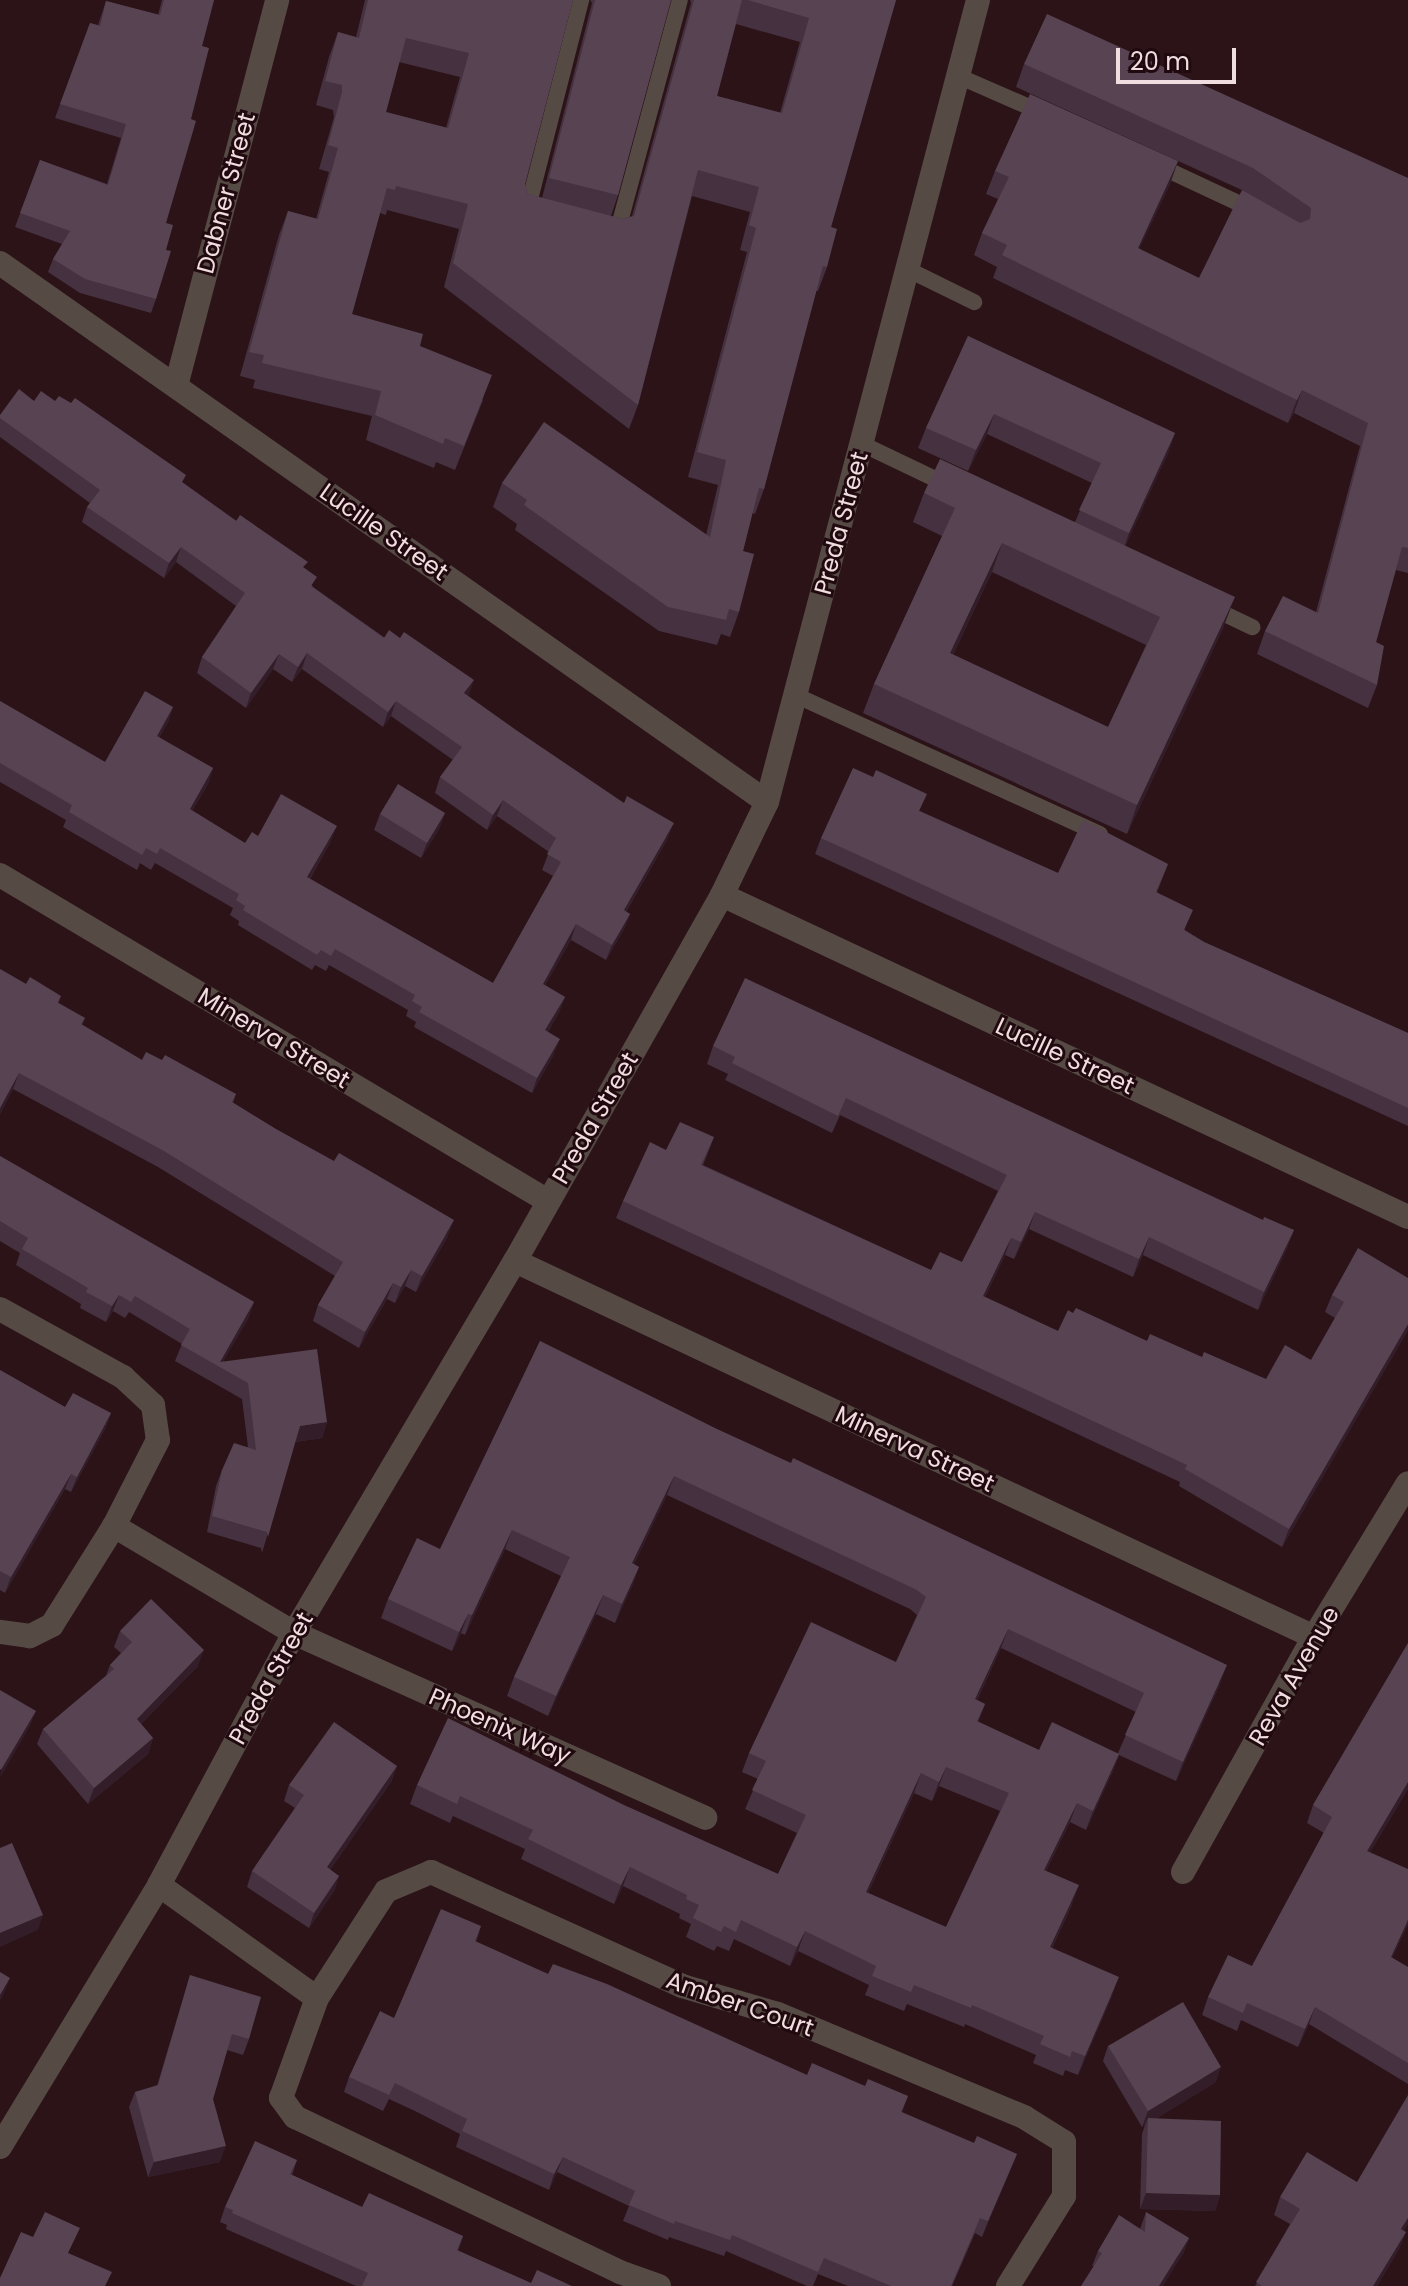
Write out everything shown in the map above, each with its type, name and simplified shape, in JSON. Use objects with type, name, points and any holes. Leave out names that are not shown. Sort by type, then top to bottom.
[{"type":"street","name":"Dabner Street","points":[[176,386],[277,0]]},
{"type":"street","name":"Preda Street","points":[[0,2147],[159,1885],[294,1633],[515,1261],[722,895],[767,802],[978,0]]},
{"type":"street","name":"Lucille Street","points":[[0,263],[767,802]]},
{"type":"street","name":"Minerva Street","points":[[0,875],[548,1201]]},
{"type":"street","name":"Lucille Street","points":[[722,895],[1408,1217]]},
{"type":"street","name":"Minerva Street","points":[[515,1261],[1314,1637]]},
{"type":"street","points":[[0,1309],[123,1377],[153,1405],[158,1440],[114,1526],[52,1625],[30,1636],[0,1632]]},
{"type":"street","name":"Reva Avenue","points":[[1183,1872],[1314,1637],[1408,1483]]},
{"type":"street","name":"Phoenix Way","points":[[114,1526],[294,1633],[705,1818]]},
{"type":"street","name":"Amber Court","points":[[659,2286],[620,2272],[295,2117],[281,2098],[317,1998],[386,1891],[431,1872],[682,1986],[778,2014],[1024,2117],[1064,2142],[1064,2196],[1008,2286]]},
{"type":"street","points":[[159,1885],[317,1998]]},
{"type":"lane","points":[[542,215],[527,211],[581,0]]},
{"type":"lane","points":[[602,229],[617,233],[680,0]]},
{"type":"lane","points":[[958,76],[1056,118]]},
{"type":"lane","points":[[1137,156],[1270,220]]},
{"type":"lane","points":[[907,269],[974,302]]},
{"type":"lane","points":[[862,444],[963,492]]},
{"type":"lane","points":[[1194,600],[1252,627]]},
{"type":"lane","points":[[795,695],[1114,840]]},
{"type":"building","points":[[164,0],[214,0],[202,46],[209,48],[191,119],[196,121],[166,223],[173,225],[166,250],[171,251],[156,299],[85,279],[53,259],[70,231],[20,213],[40,160],[108,185],[126,124],[60,104],[90,23],[100,26],[106,1],[160,15]]},
{"type":"building","points":[[368,0],[573,0],[525,184],[528,194],[623,219],[634,216],[694,0],[742,0],[717,96],[782,113],[809,18],[748,0],[896,0],[831,227],[837,229],[827,267],[823,266],[764,489],[759,488],[743,551],[754,554],[739,612],[729,609],[726,620],[668,607],[524,505],[527,500],[502,483],[544,422],[710,537],[726,460],[697,452],[756,228],[749,225],[759,187],[698,170],[638,405],[453,263],[468,204],[396,186],[395,190],[387,188],[352,314],[423,334],[420,346],[492,375],[464,446],[445,438],[443,444],[375,415],[381,391],[262,363],[264,355],[249,352],[288,211],[318,219],[338,148],[328,145],[342,85],[325,81],[338,32],[359,38]],"holes":[[[406,38],[469,53],[448,128],[386,112]]]},
{"type":"building","points":[[595,0],[671,0],[618,195],[549,178]]},
{"type":"building","points":[[1047,14],[1408,178],[1408,548],[1402,547],[1376,642],[1384,646],[1377,685],[1265,631],[1283,596],[1318,613],[1368,423],[1302,390],[1297,400],[1002,255],[1007,245],[982,233],[1009,177],[995,171],[1030,94],[1178,161],[1138,248],[1199,278],[1242,190],[1300,223],[1310,219],[1311,208],[1253,168],[1024,64]]},
{"type":"building","points":[[968,336],[1175,433],[1129,533],[1079,510],[1101,463],[994,414],[976,450],[926,428]]},
{"type":"building","points":[[19,389],[34,401],[41,391],[55,401],[59,396],[71,403],[75,398],[186,475],[182,482],[236,521],[240,515],[308,562],[303,567],[317,577],[311,586],[384,638],[389,630],[400,638],[404,632],[474,680],[464,693],[516,730],[624,803],[627,796],[674,823],[624,910],[630,914],[612,945],[576,924],[543,984],[565,997],[545,1030],[560,1039],[537,1078],[419,1012],[422,1007],[412,1001],[415,995],[335,949],[331,956],[321,950],[317,955],[243,910],[245,906],[236,900],[239,894],[160,848],[157,854],[146,848],[142,855],[69,812],[72,805],[0,763],[0,701],[105,762],[145,691],[173,707],[157,736],[213,768],[190,809],[245,843],[252,832],[258,836],[281,794],[337,826],[307,877],[493,983],[561,862],[547,854],[556,838],[503,800],[493,815],[440,777],[462,747],[396,701],[388,712],[307,653],[298,667],[279,654],[251,693],[202,657],[245,593],[181,547],[169,563],[87,507],[100,490],[0,418]]},
{"type":"building","points":[[940,459],[1235,597],[1137,805],[874,684],[955,508],[924,493]],"holes":[[[1002,543],[1160,617],[1108,727],[950,653]]]},
{"type":"building","points":[[853,768],[873,777],[876,770],[927,794],[919,811],[1058,873],[1083,820],[1168,864],[1156,892],[1193,910],[1184,930],[1204,942],[1408,1033],[1408,1108],[821,838]]},
{"type":"building","points":[[398,784],[445,813],[427,843],[380,814]]},
{"type":"building","points":[[0,969],[26,984],[30,977],[61,996],[58,1003],[85,1018],[81,1024],[142,1060],[146,1052],[162,1060],[165,1055],[236,1094],[232,1102],[276,1129],[334,1161],[339,1153],[454,1220],[422,1276],[411,1270],[401,1287],[393,1283],[365,1332],[318,1305],[343,1262],[164,1151],[19,1073],[0,1108]]},
{"type":"building","points":[[745,978],[1263,1220],[1264,1217],[1294,1230],[1264,1292],[1149,1237],[1139,1259],[1035,1212],[1021,1242],[1011,1238],[983,1296],[1058,1331],[1068,1310],[1073,1313],[1076,1308],[1147,1341],[1150,1334],[1202,1357],[1204,1352],[1266,1379],[1285,1345],[1311,1360],[1344,1302],[1332,1295],[1358,1248],[1408,1278],[1408,1324],[1289,1529],[1185,1469],[1187,1465],[623,1201],[650,1142],[666,1150],[680,1122],[714,1137],[701,1165],[931,1270],[940,1252],[962,1262],[1007,1175],[846,1098],[838,1116],[732,1063],[735,1057],[713,1046]]},
{"type":"building","points":[[0,1156],[254,1302],[220,1362],[317,1349],[327,1422],[300,1426],[268,1537],[267,1532],[212,1516],[222,1470],[234,1443],[256,1450],[248,1383],[181,1345],[190,1329],[135,1296],[131,1302],[119,1295],[112,1306],[22,1249],[28,1238],[0,1221]]},
{"type":"building","points":[[540,1341],[717,1429],[791,1463],[793,1458],[1227,1665],[1183,1762],[1125,1735],[1144,1693],[1008,1629],[975,1699],[985,1704],[977,1721],[1039,1750],[1052,1722],[1119,1754],[1093,1811],[1077,1803],[1044,1870],[1079,1885],[1050,1947],[1119,1977],[1085,2056],[1072,2051],[1070,2057],[1040,2044],[1044,2036],[972,2005],[971,2008],[914,1985],[911,1992],[872,1976],[876,1966],[805,1931],[797,1947],[741,1920],[736,1932],[724,1926],[721,1932],[693,1918],[699,1905],[686,1899],[687,1895],[630,1867],[621,1885],[528,1839],[533,1830],[460,1796],[457,1804],[417,1785],[448,1718],[626,1806],[778,1874],[806,1815],[752,1790],[766,1761],[749,1753],[811,1622],[896,1662],[926,1597],[917,1590],[674,1476],[632,1563],[639,1567],[622,1604],[603,1595],[556,1696],[514,1677],[570,1557],[512,1530],[472,1615],[468,1614],[459,1632],[388,1599],[417,1538],[440,1549]],"holes":[[[946,1767],[1009,1793],[946,1927],[866,1892],[921,1773],[939,1782]]]},
{"type":"building","points":[[0,1370],[65,1407],[73,1393],[111,1413],[77,1477],[71,1474],[11,1577],[0,1571]]},
{"type":"building","points":[[151,1599],[204,1650],[137,1719],[153,1738],[94,1788],[43,1729],[114,1669],[110,1665],[132,1642],[120,1631]]},
{"type":"building","points":[[1408,1643],[1408,1782],[1367,1851],[1408,1869],[1408,1920],[1391,1957],[1408,1967],[1408,2063],[1315,2007],[1305,2029],[1247,2003],[1243,2013],[1208,1997],[1228,1955],[1252,1966],[1332,1817],[1313,1805]]},
{"type":"building","points":[[0,1690],[36,1711],[1,1770],[0,1769]]},
{"type":"building","points":[[334,1722],[397,1766],[327,1867],[339,1876],[314,1913],[252,1871],[304,1795],[289,1785]]},
{"type":"building","points":[[12,1843],[43,1915],[0,1933],[0,1848]]},
{"type":"building","points":[[441,1909],[481,1926],[475,1941],[548,1974],[553,1964],[607,1984],[807,2075],[812,2063],[865,2086],[868,2079],[908,2096],[901,2112],[974,2143],[977,2136],[1017,2154],[988,2221],[980,2218],[951,2286],[891,2286],[824,2258],[818,2272],[732,2235],[730,2240],[675,2221],[674,2224],[629,2205],[635,2191],[563,2157],[554,2174],[462,2131],[467,2119],[395,2083],[389,2095],[349,2077],[380,2011],[394,2018]]},
{"type":"building","points":[[0,1972],[10,1978],[0,1995]]},
{"type":"building","points":[[190,1975],[261,1997],[249,2039],[232,2034],[213,2099],[226,2146],[154,2162],[135,2092],[158,2085]]},
{"type":"building","points":[[1183,2002],[1221,2067],[1148,2111],[1108,2046]]},
{"type":"building","points":[[1408,2095],[1408,2218],[1401,2229],[1406,2232],[1373,2286],[1262,2286],[1256,2282],[1300,2209],[1280,2197],[1307,2152],[1357,2182]]},
{"type":"building","points":[[1148,2118],[1221,2121],[1220,2195],[1146,2193]]},
{"type":"building","points":[[255,2141],[297,2160],[290,2174],[362,2207],[369,2193],[463,2236],[457,2250],[531,2283],[537,2270],[572,2286],[362,2286],[368,2273],[232,2213],[233,2210],[225,2207]]},
{"type":"building","points":[[45,2212],[80,2228],[68,2253],[112,2272],[105,2286],[0,2286],[0,2278],[21,2232],[33,2237]]},
{"type":"building","points":[[1146,2212],[1189,2238],[1159,2286],[1081,2286],[1102,2253],[1098,2251],[1119,2215],[1145,2232]]}]
